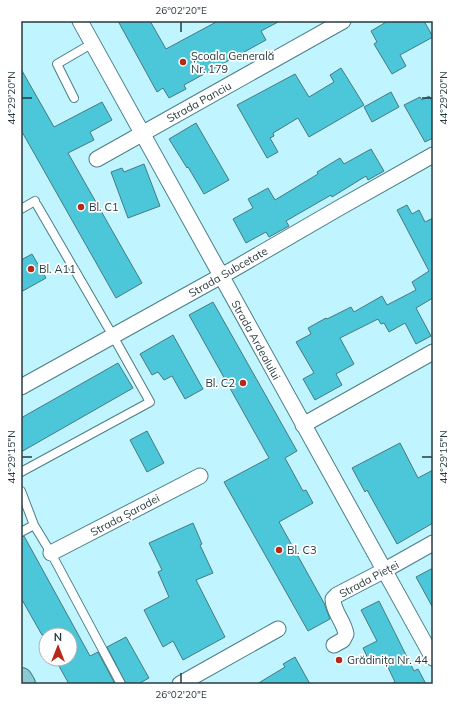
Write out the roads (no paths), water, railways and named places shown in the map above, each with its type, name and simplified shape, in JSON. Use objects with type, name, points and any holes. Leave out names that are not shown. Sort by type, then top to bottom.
[{"type":"main road","points":[[21,679],[24,684]]},
{"type":"street","name":"Strada Ardealului","points":[[80,21],[433,658]]},
{"type":"street","name":"Strada Panciu","points":[[97,159],[343,21]]},
{"type":"street","name":"Strada Subcetate","points":[[21,387],[221,276],[433,155]]},
{"type":"street","points":[[303,425],[433,352]]},
{"type":"street","name":"Strada Șaradei","points":[[51,553],[200,476]]},
{"type":"street","name":"Strada Pieței","points":[[334,645],[343,640],[346,634],[345,626],[332,606],[332,599],[433,543]]},
{"type":"street","points":[[180,684],[278,628]]},
{"type":"lane","points":[[74,98],[57,64],[93,43]]},
{"type":"lane","points":[[21,209],[36,203],[114,336],[150,402],[21,472]]},
{"type":"lane","points":[[21,491],[34,525],[51,553],[121,684]]},
{"type":"lane","points":[[21,532],[34,525]]},
{"type":"place","name":"Școala Generală Nr. 179","points":[[183,62]]},
{"type":"place","name":"Bl. C1","points":[[81,207]]},
{"type":"place","name":"Bl. A11","points":[[31,269]]},
{"type":"place","name":"Bl. C2","points":[[243,383]]},
{"type":"place","name":"Bl. C3","points":[[279,550]]},
{"type":"place","name":"Grădinița Nr. 44","points":[[339,660]]}]
